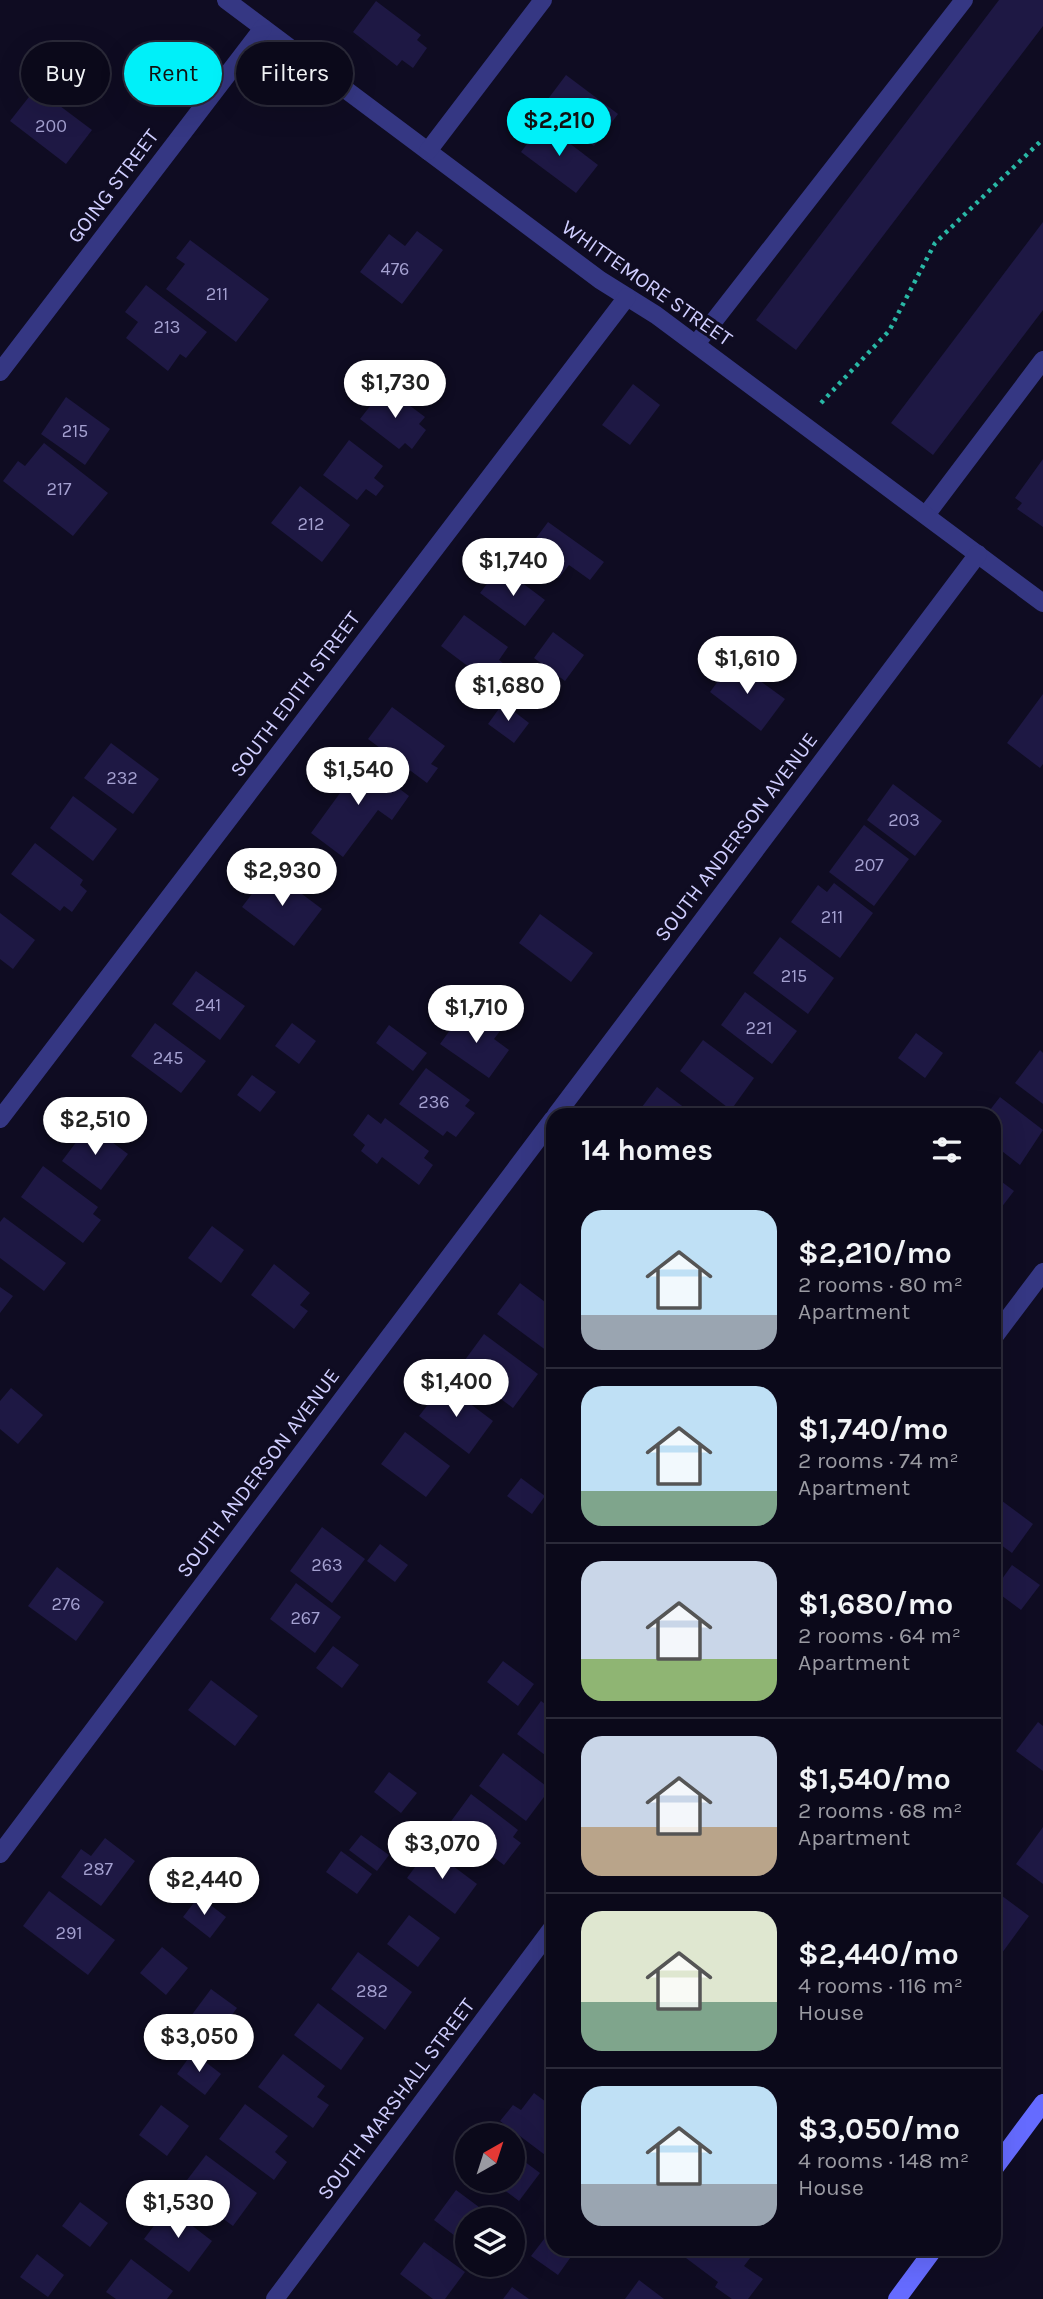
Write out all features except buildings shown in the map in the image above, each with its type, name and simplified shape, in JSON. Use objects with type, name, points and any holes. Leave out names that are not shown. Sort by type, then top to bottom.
[{"type":"main road","points":[[1001,2160],[1043,2103]]},
{"type":"main road","points":[[897,2299],[929,2256]]},
{"type":"street","name":"WHITTEMORE STREET","points":[[226,0],[600,280],[696,344],[1043,603]]},
{"type":"street","points":[[428,151],[542,0]]},
{"type":"street","points":[[696,344],[964,0]]},
{"type":"street","name":"GOING STREET","points":[[0,372],[263,28]]},
{"type":"street","name":"SOUTH EDITH STREET","points":[[0,1119],[627,297]]},
{"type":"street","points":[[926,515],[1043,360]]},
{"type":"street","name":"SOUTH ANDERSON AVENUE","points":[[561,1108],[978,554]]},
{"type":"street","name":"SOUTH ANDERSON AVENUE","points":[[0,1854],[546,1128]]},
{"type":"street","points":[[1001,1328],[1043,1272]]},
{"type":"street","name":"SOUTH MARSHALL STREET","points":[[275,2299],[546,1936]]},
{"type":"path","points":[[821,403],[888,331],[935,243],[1043,139]]}]
